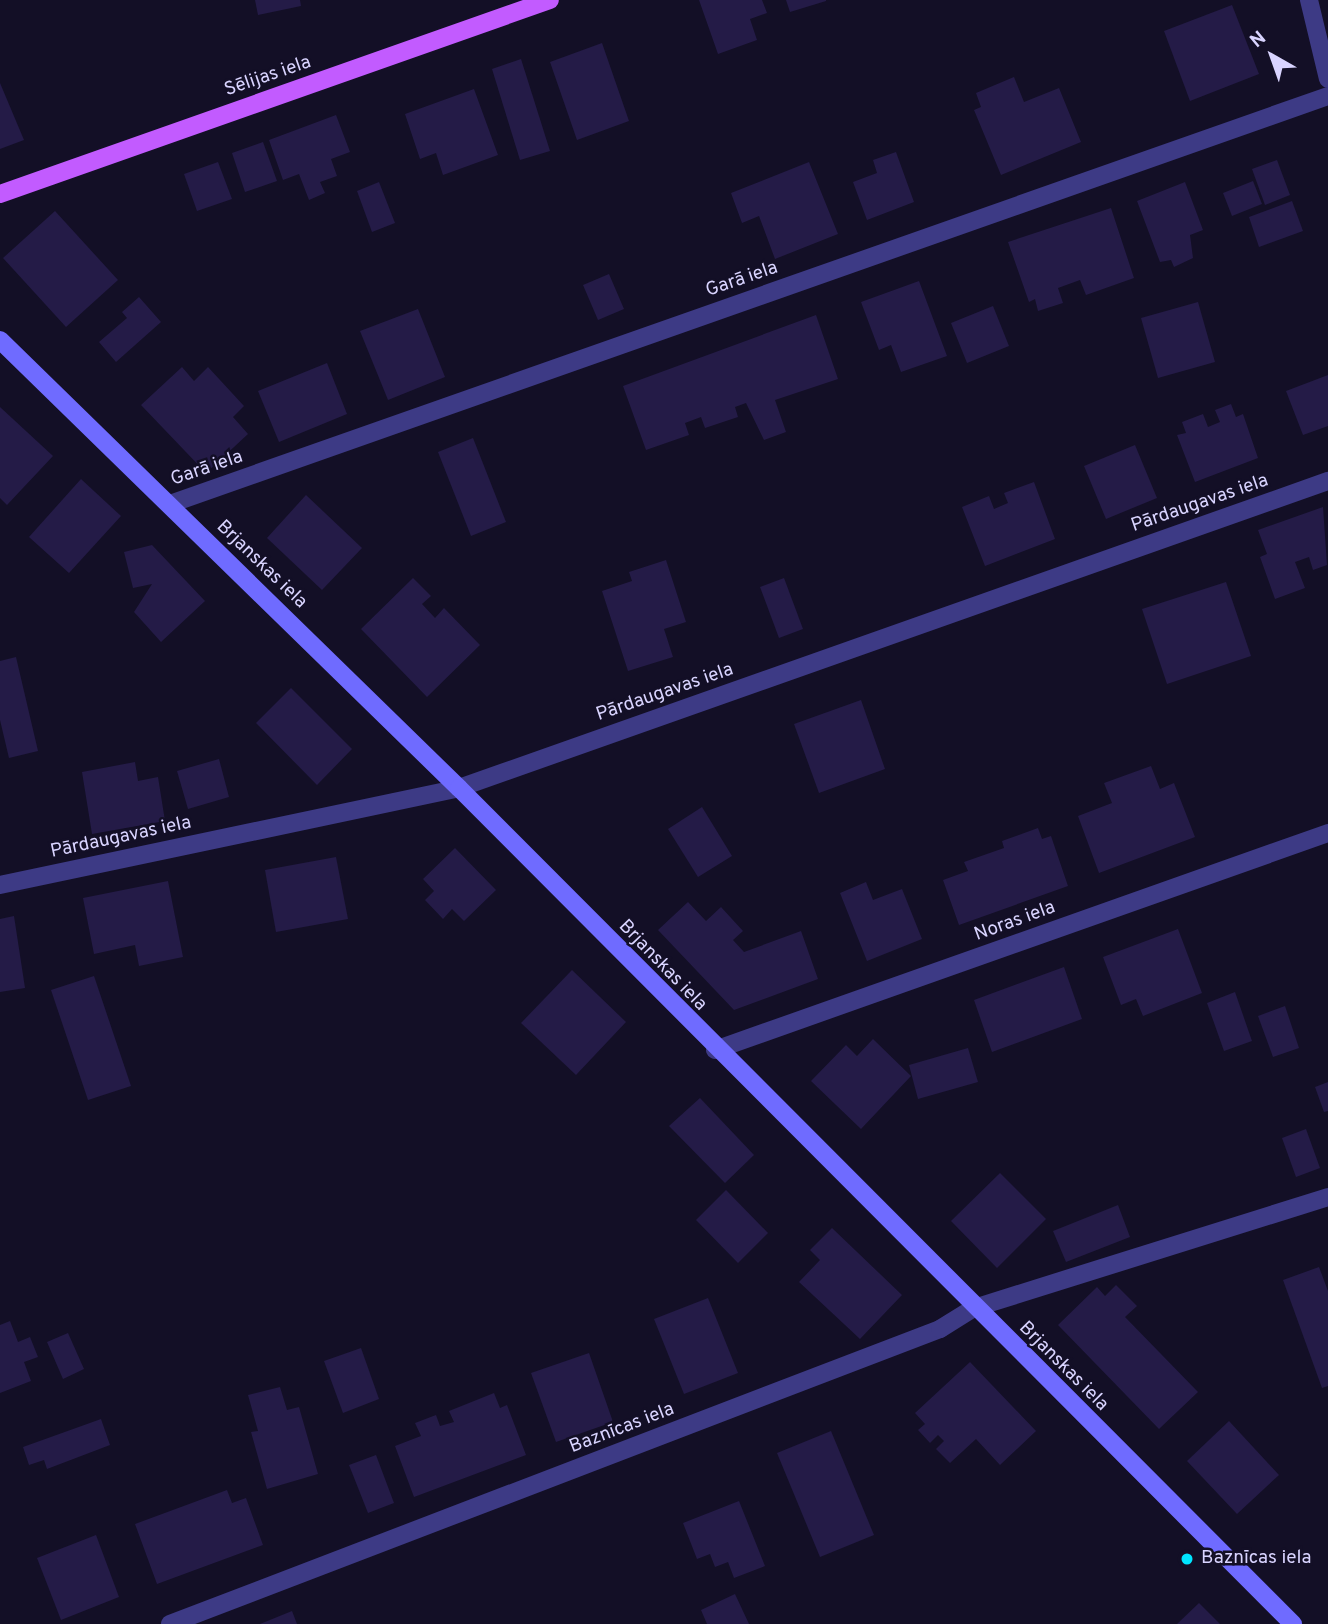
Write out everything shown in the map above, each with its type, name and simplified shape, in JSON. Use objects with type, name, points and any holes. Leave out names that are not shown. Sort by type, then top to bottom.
[{"type":"main road","name":"Sēlijas iela","points":[[0,194],[550,0]]},
{"type":"main road","name":"Brjanskas iela","points":[[0,340],[459,788],[715,1050],[1293,1624]]},
{"type":"street","points":[[1309,0],[1328,79]]},
{"type":"street","name":"Garā iela","points":[[170,504],[1328,96]]},
{"type":"street","name":"Pārdaugavas iela","points":[[0,885],[459,788],[1328,481]]},
{"type":"street","name":"Noras iela","points":[[715,1050],[1328,833]]},
{"type":"street","name":"Baznīcas iela","points":[[170,1624],[940,1329],[974,1308],[1328,1197]]},
{"type":"building","points":[[255,0],[300,0],[301,6],[258,15]]},
{"type":"building","points":[[699,0],[762,0],[767,13],[750,19],[757,40],[718,54]]},
{"type":"building","points":[[786,0],[826,0],[826,1],[790,12]]},
{"type":"building","points":[[1232,5],[1259,74],[1190,101],[1164,31]]},
{"type":"building","points":[[602,43],[629,121],[577,140],[550,62]]},
{"type":"building","points":[[521,59],[550,151],[520,160],[492,69]]},
{"type":"building","points":[[1014,77],[1024,102],[1059,88],[1081,142],[1001,175],[974,110],[981,107],[976,93]]},
{"type":"building","points":[[0,83],[24,140],[0,149]]},
{"type":"building","points":[[474,89],[498,155],[443,175],[436,153],[420,159],[405,114]]},
{"type":"building","points":[[336,115],[350,152],[331,159],[337,176],[320,182],[325,193],[309,200],[299,174],[283,180],[269,140]]},
{"type":"building","points":[[263,142],[277,181],[245,192],[232,153]]},
{"type":"building","points":[[896,152],[914,202],[867,220],[853,182],[877,173],[873,160]]},
{"type":"building","points":[[1277,160],[1290,195],[1265,205],[1252,169]]},
{"type":"building","points":[[218,162],[232,199],[197,211],[184,174]]},
{"type":"building","points":[[809,162],[838,234],[775,259],[759,216],[742,223],[731,193]]},
{"type":"building","points":[[1253,181],[1262,204],[1232,216],[1223,193]]},
{"type":"building","points":[[379,182],[395,223],[372,232],[357,191]]},
{"type":"building","points":[[1185,182],[1203,230],[1190,235],[1193,258],[1174,267],[1171,260],[1160,262],[1137,201]]},
{"type":"building","points":[[1292,201],[1303,231],[1259,247],[1249,217]]},
{"type":"building","points":[[1111,208],[1134,278],[1086,295],[1080,280],[1058,288],[1063,303],[1038,311],[1035,299],[1029,302],[1008,242]]},
{"type":"building","points":[[55,211],[118,280],[66,327],[3,258]]},
{"type":"building","points":[[609,274],[624,309],[598,320],[583,285]]},
{"type":"building","points":[[919,281],[947,356],[901,372],[891,345],[879,350],[861,302]]},
{"type":"building","points":[[139,297],[161,322],[116,362],[99,342],[127,318],[122,312]]},
{"type":"building","points":[[1198,302],[1215,362],[1158,378],[1141,318]]},
{"type":"building","points":[[993,306],[1009,346],[967,363],[951,323]]},
{"type":"building","points":[[418,309],[445,377],[388,400],[360,331]]},
{"type":"building","points":[[816,315],[838,379],[775,400],[786,432],[764,440],[746,403],[735,407],[738,417],[705,428],[701,417],[685,423],[689,435],[646,450],[623,386]]},
{"type":"building","points":[[327,363],[347,414],[279,442],[258,391]]},
{"type":"building","points":[[182,367],[194,381],[208,367],[244,406],[233,417],[248,434],[206,473],[141,405]]},
{"type":"building","points":[[1328,375],[1328,426],[1303,435],[1286,391]]},
{"type":"building","points":[[1231,404],[1236,417],[1243,414],[1258,458],[1195,482],[1177,435],[1186,433],[1182,422],[1203,414],[1208,427],[1220,422],[1215,410]]},
{"type":"building","points":[[0,407],[53,456],[7,505],[0,498]]},
{"type":"building","points":[[473,438],[506,522],[471,536],[438,452]]},
{"type":"building","points":[[1135,445],[1157,498],[1106,519],[1084,466]]},
{"type":"building","points":[[81,479],[121,516],[69,573],[29,537]]},
{"type":"building","points":[[1034,482],[1055,539],[985,566],[962,507],[989,496],[994,509],[1008,503],[1004,493]]},
{"type":"building","points":[[306,495],[362,548],[322,590],[267,538]]},
{"type":"building","points":[[1323,507],[1327,565],[1313,570],[1309,557],[1295,562],[1305,588],[1275,599],[1260,557],[1267,554],[1258,530]]},
{"type":"building","points":[[152,545],[205,601],[161,642],[134,612],[152,584],[133,588],[124,552]]},
{"type":"building","points":[[666,560],[686,622],[664,629],[673,657],[628,671],[602,591],[632,581],[629,572]]},
{"type":"building","points":[[413,578],[431,596],[422,604],[435,618],[444,608],[480,645],[427,697],[361,629]]},
{"type":"building","points":[[784,578],[803,629],[779,638],[760,587]]},
{"type":"building","points":[[1226,582],[1251,656],[1167,684],[1142,609]]},
{"type":"building","points":[[16,657],[38,751],[9,758],[0,720],[0,661]]},
{"type":"building","points":[[291,688],[352,749],[317,785],[256,723]]},
{"type":"building","points":[[861,700],[885,769],[819,793],[794,724]]},
{"type":"building","points":[[219,759],[229,797],[188,809],[177,771]]},
{"type":"building","points":[[135,762],[138,781],[158,777],[165,821],[92,834],[82,772]]},
{"type":"building","points":[[1151,766],[1160,789],[1174,783],[1195,837],[1099,873],[1078,816],[1112,803],[1104,783]]},
{"type":"building","points":[[702,807],[732,856],[698,877],[668,829]]},
{"type":"building","points":[[1038,828],[1042,839],[1051,836],[1068,886],[959,925],[943,880],[968,871],[964,862],[1004,848],[1002,841]]},
{"type":"building","points":[[455,848],[496,890],[464,921],[452,909],[443,919],[425,900],[434,891],[423,879]]},
{"type":"building","points":[[336,857],[348,919],[276,932],[265,870]]},
{"type":"building","points":[[168,881],[183,957],[139,966],[135,945],[94,954],[83,898]]},
{"type":"building","points":[[866,882],[873,900],[902,889],[922,939],[867,961],[840,893]]},
{"type":"building","points":[[688,902],[706,921],[721,907],[743,931],[733,940],[744,952],[801,931],[818,979],[734,1010],[658,930]]},
{"type":"building","points":[[14,916],[25,988],[0,992],[0,919]]},
{"type":"building","points":[[1178,929],[1202,993],[1143,1016],[1136,999],[1121,1005],[1103,957]]},
{"type":"building","points":[[1064,967],[1082,1019],[992,1052],[974,1000]]},
{"type":"building","points":[[572,970],[626,1022],[576,1075],[521,1023]]},
{"type":"building","points":[[94,976],[131,1086],[88,1100],[51,990]]},
{"type":"building","points":[[1235,992],[1252,1041],[1224,1051],[1207,1003]]},
{"type":"building","points":[[1285,1006],[1299,1048],[1273,1057],[1258,1016]]},
{"type":"building","points":[[873,1039],[911,1076],[861,1129],[811,1081],[846,1045],[857,1056]]},
{"type":"building","points":[[968,1048],[978,1082],[918,1099],[909,1065]]},
{"type":"building","points":[[1328,1082],[1328,1111],[1324,1112],[1315,1087]]},
{"type":"building","points":[[700,1098],[754,1155],[725,1183],[669,1126]]},
{"type":"building","points":[[1306,1129],[1320,1168],[1296,1177],[1282,1138]]},
{"type":"building","points":[[1000,1173],[1046,1219],[997,1268],[951,1221]]},
{"type":"building","points":[[726,1190],[768,1233],[738,1263],[696,1220]]},
{"type":"building","points":[[1118,1205],[1130,1237],[1066,1262],[1053,1231]]},
{"type":"building","points":[[832,1228],[902,1295],[860,1339],[799,1282],[820,1260],[810,1250]]},
{"type":"building","points":[[1319,1267],[1328,1291],[1328,1386],[1322,1388],[1283,1280]]},
{"type":"building","points":[[1116,1285],[1137,1306],[1125,1317],[1198,1392],[1159,1429],[1058,1325],[1097,1287],[1105,1296]]},
{"type":"building","points":[[708,1298],[738,1373],[684,1394],[654,1319]]},
{"type":"building","points":[[10,1321],[18,1342],[30,1337],[38,1357],[24,1362],[31,1381],[0,1393],[0,1325]]},
{"type":"building","points":[[68,1333],[84,1369],[63,1379],[47,1342]]},
{"type":"building","points":[[361,1348],[379,1399],[343,1413],[324,1361]]},
{"type":"building","points":[[589,1353],[613,1422],[556,1442],[531,1373]]},
{"type":"building","points":[[970,1362],[1036,1431],[1000,1465],[976,1439],[950,1463],[936,1449],[944,1441],[938,1435],[930,1443],[918,1430],[925,1424],[915,1413]]},
{"type":"building","points":[[280,1387],[287,1410],[299,1407],[318,1474],[267,1489],[251,1432],[258,1431],[248,1395]]},
{"type":"building","points":[[494,1393],[500,1408],[507,1405],[526,1455],[414,1497],[395,1446],[421,1436],[415,1423],[436,1415],[440,1426],[454,1422],[449,1411]]},
{"type":"building","points":[[101,1419],[110,1445],[47,1469],[44,1460],[29,1465],[23,1447]]},
{"type":"building","points":[[1229,1421],[1279,1475],[1237,1514],[1187,1461]]},
{"type":"building","points":[[831,1431],[874,1535],[820,1557],[777,1453]]},
{"type":"building","points":[[376,1455],[394,1503],[368,1513],[349,1465]]},
{"type":"building","points":[[227,1490],[232,1503],[246,1498],[263,1545],[157,1584],[135,1524]]},
{"type":"building","points":[[739,1501],[765,1566],[734,1578],[728,1562],[715,1567],[710,1554],[697,1559],[683,1523]]},
{"type":"building","points":[[96,1535],[119,1597],[61,1620],[37,1558]]},
{"type":"building","points":[[735,1594],[749,1624],[707,1624],[701,1610]]},
{"type":"building","points":[[1199,1603],[1220,1624],[1177,1624]]},
{"type":"building","points":[[292,1611],[297,1624],[260,1624]]},
{"type":"place","name":"Baznīcas iela","points":[[1187,1559]]}]
